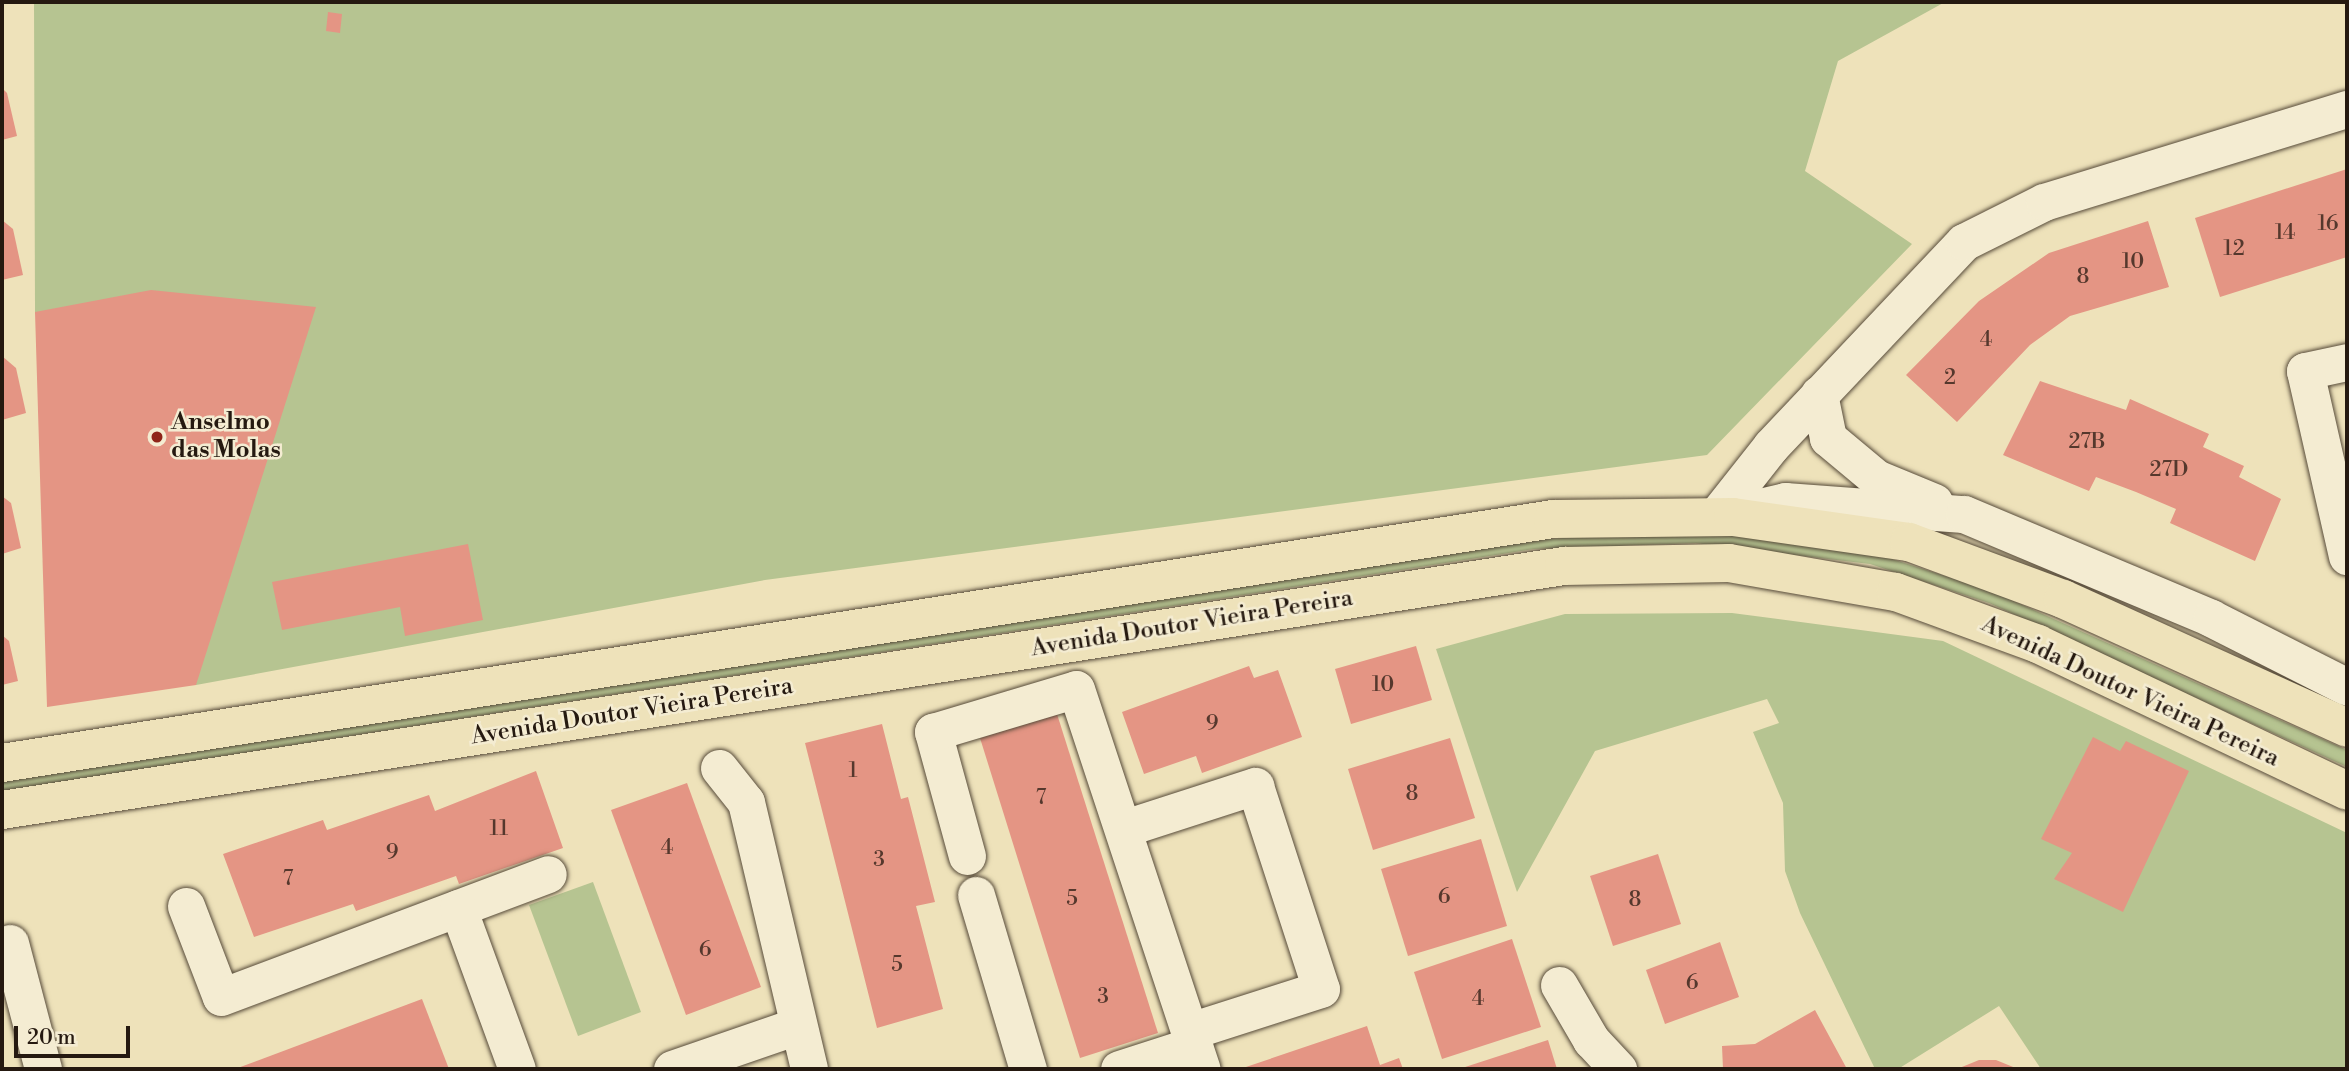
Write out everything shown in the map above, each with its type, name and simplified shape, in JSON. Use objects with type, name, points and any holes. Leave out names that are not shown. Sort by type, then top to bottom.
[{"type":"main road","name":"Avenida Doutor Vieira Pereira","points":[[2,763],[1553,519],[1715,517],[1909,542],[2063,599],[2347,728]]},
{"type":"main road","name":"Avenida Doutor Vieira Pereira","points":[[2,810],[1564,566],[1728,563],[1896,592],[2038,644],[2347,791]]},
{"type":"street","points":[[1715,517],[1771,446],[1964,242],[2044,202],[2347,109]]},
{"type":"street","points":[[2347,362],[2305,371],[2341,501],[2347,556]]},
{"type":"street","points":[[1819,394],[1828,438],[1875,478],[1964,514]]},
{"type":"street","name":"Avenida Doutor Vieira Pereira","points":[[1715,517],[1785,501],[1964,514],[2211,618],[2347,687]]},
{"type":"street","points":[[967,856],[933,732],[1076,689],[1125,828],[1195,1056]]},
{"type":"street","points":[[719,768],[746,802],[808,1069]]},
{"type":"street","points":[[1119,1069],[1195,1056],[1321,989],[1255,786],[1125,828]]},
{"type":"street","points":[[186,906],[221,997],[548,874]]},
{"type":"street","points":[[976,895],[1028,1069]]},
{"type":"street","points":[[458,908],[517,1069]]},
{"type":"street","points":[[10,943],[43,1069]]},
{"type":"street","points":[[1559,985],[1591,1040],[1618,1069]]},
{"type":"street","points":[[672,1069],[797,1026]]},
{"type":"green space","points":[[34,2],[1945,2],[1838,61],[1805,171],[1912,244],[1707,455],[765,580],[196,685],[35,312]]},
{"type":"green space","points":[[1646,532],[1767,537],[1870,552],[1989,590],[2347,750],[2347,767],[1989,603],[1870,564],[1696,543],[1534,549],[2,791],[2,777],[1536,540]]},
{"type":"green space","points":[[1732,613],[1943,641],[2347,833],[2347,1069],[2041,1069],[1999,1006],[1898,1069],[1875,1069],[1800,913],[1785,871],[1783,803],[1753,732],[1779,723],[1767,699],[1595,751],[1517,892],[1436,649],[1565,614]]},
{"type":"green space","points":[[593,882],[641,1012],[578,1036],[529,905]]},
{"type":"building","points":[[328,12],[342,14],[340,33],[326,31]]},
{"type":"building","points":[[2,88],[7,93],[17,136],[2,140]]},
{"type":"building","points":[[2347,169],[2347,257],[2220,297],[2195,218]]},
{"type":"building","points":[[2,220],[13,229],[23,275],[2,280]]},
{"type":"building","points":[[2148,221],[2169,287],[2070,316],[2030,345],[1957,422],[1906,375],[1979,301],[2049,253]]},
{"type":"building","name":"Anselmo das Molas","points":[[151,290],[316,307],[196,685],[47,707],[35,312]]},
{"type":"building","points":[[2,356],[16,368],[26,413],[2,420]]},
{"type":"building","points":[[2040,381],[2126,410],[2130,399],[2209,434],[2203,447],[2244,466],[2239,477],[2281,499],[2255,561],[2170,523],[2176,509],[2136,492],[2096,477],[2089,491],[2003,455]]},
{"type":"building","points":[[2,496],[11,503],[21,548],[2,554]]},
{"type":"building","points":[[468,544],[483,620],[405,636],[400,607],[282,630],[272,582]]},
{"type":"building","points":[[2,635],[9,641],[18,681],[2,685]]},
{"type":"building","points":[[1416,646],[1432,700],[1351,724],[1335,669]]},
{"type":"building","points":[[1249,666],[1254,678],[1278,670],[1302,737],[1202,773],[1196,756],[1144,774],[1122,712]]},
{"type":"building","points":[[1057,714],[1158,1033],[1080,1058],[980,738]]},
{"type":"building","points":[[882,724],[901,799],[908,797],[935,902],[916,906],[943,1009],[877,1028],[805,743]]},
{"type":"building","points":[[2093,737],[2120,751],[2126,741],[2189,771],[2123,912],[2054,879],[2072,853],[2041,839]]},
{"type":"building","points":[[1450,738],[1475,818],[1373,850],[1348,769]]},
{"type":"building","points":[[536,771],[563,848],[459,884],[456,876],[356,911],[353,904],[254,937],[223,854],[323,820],[327,830],[429,795],[435,811]]},
{"type":"building","points":[[687,783],[761,987],[686,1015],[611,810]]},
{"type":"building","points":[[1481,839],[1507,926],[1408,956],[1381,869]]},
{"type":"building","points":[[1658,854],[1681,924],[1613,946],[1590,876]]},
{"type":"building","points":[[1512,939],[1541,1027],[1442,1059],[1414,972]]},
{"type":"building","points":[[1720,942],[1739,997],[1665,1024],[1646,970]]},
{"type":"building","points":[[422,999],[449,1069],[235,1069]]},
{"type":"building","points":[[1815,1010],[1847,1069],[1723,1069],[1722,1046],[1755,1044]]},
{"type":"building","points":[[1367,1026],[1380,1065],[1399,1058],[1403,1069],[1240,1069]]},
{"type":"building","points":[[1548,1040],[1557,1069],[1459,1069]]},
{"type":"building","points":[[1979,1060],[1996,1060],[2018,1069],[1957,1069]]},
{"type":"place","name":"Anselmo das Molas","points":[[157,437]]}]
